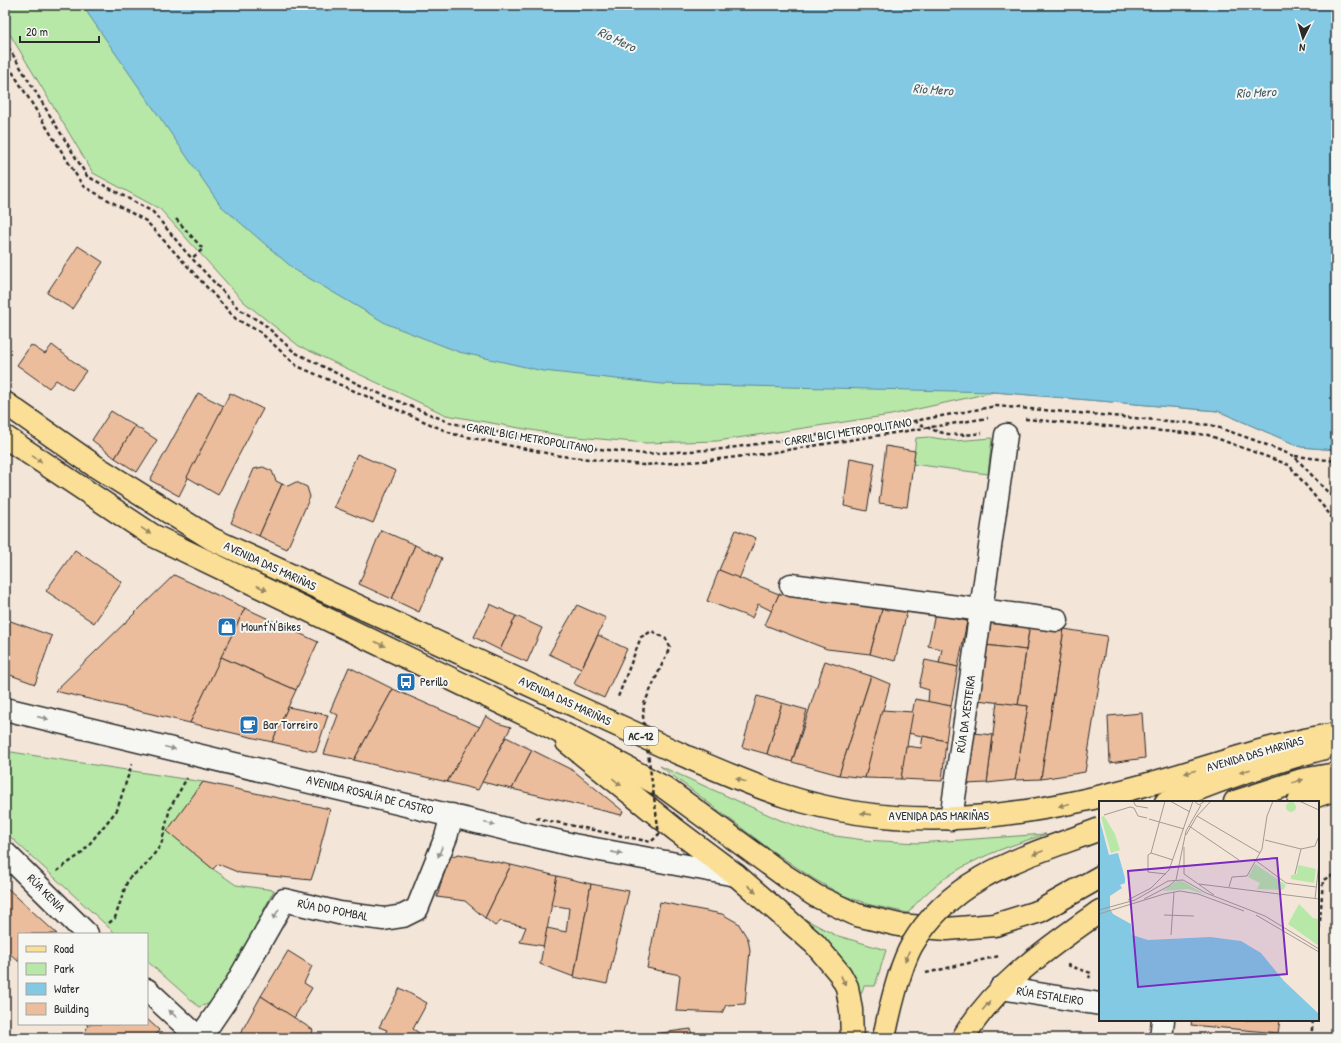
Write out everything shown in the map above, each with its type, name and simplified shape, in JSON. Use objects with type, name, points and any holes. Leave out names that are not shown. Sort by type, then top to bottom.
[{"type":"main road","name":"AVENIDA DAS MARIÑAS","points":[[5,403],[96,466],[212,539],[678,753],[737,778],[786,796],[842,810],[895,818],[951,819],[991,817],[1042,810],[1143,786],[1305,739],[1336,734]]},
{"type":"main road","name":"AVENIDA DAS MARIÑAS","points":[[5,437],[152,535],[543,723],[665,788],[784,876],[816,896],[857,915],[899,925],[947,929],[996,925],[1040,911],[1099,878]]},
{"type":"main road","points":[[543,723],[676,830],[736,875],[815,944],[840,974],[847,987],[851,1010],[852,1038]]},
{"type":"main road","points":[[1168,801],[1213,782],[1292,756],[1336,745]]},
{"type":"main road","points":[[1238,801],[1302,780],[1336,774]]},
{"type":"main road","points":[[1302,801],[1336,789]]},
{"type":"main road","points":[[884,1038],[902,968],[911,946],[924,926],[954,895],[987,873],[1099,829]]},
{"type":"main road","points":[[964,1038],[975,1019],[1001,988],[1048,948],[1099,912]]},
{"type":"street","name":"RÚA DA XESTEIRA","points":[[951,819],[1006,435]]},
{"type":"street","points":[[791,585],[1057,620]]},
{"type":"street","name":"AVENIDA ROSALÍA DE CASTRO","points":[[5,709],[573,844],[736,875]]},
{"type":"street","name":"RÚA DO POMBAL","points":[[200,1038],[234,988],[284,900],[339,913],[384,919],[404,916],[417,909],[446,837],[452,815]]},
{"type":"street","name":"RÚA KENIA","points":[[5,853],[86,933]]},
{"type":"street","name":"RÚA ESTALEIRO","points":[[1001,988],[1099,1004]]},
{"type":"street","points":[[148,991],[200,1038]]},
{"type":"street","points":[[1161,1038],[1163,1021]]},
{"type":"path","points":[[5,42],[87,176],[153,212],[192,258],[239,309],[264,324],[294,352],[364,387],[451,423],[564,446],[645,454],[723,449],[914,421],[996,406],[1102,414],[1211,425],[1294,456],[1336,461]]},
{"type":"path","name":"CARRIL BICI METROPOLITANO","points":[[5,60],[83,186],[146,221],[236,318],[260,332],[297,366],[453,434],[561,456],[643,465],[762,454],[989,418]]},
{"type":"path","points":[[176,219],[203,249],[192,258]]},
{"type":"path","points":[[1020,419],[1208,435],[1289,465],[1336,522]]},
{"type":"path","points":[[914,421],[935,433],[964,436],[990,432],[1006,435]]},
{"type":"path","points":[[1294,456],[1336,501]]},
{"type":"path","points":[[536,818],[651,842],[659,834],[643,716],[644,704],[670,648],[666,639],[652,631],[641,637],[618,697]]},
{"type":"path","points":[[34,880],[51,876],[82,853],[117,810],[130,771],[136,739]]},
{"type":"path","points":[[86,933],[107,926],[114,918],[128,879],[144,867],[161,845],[170,808],[185,780],[209,757]]},
{"type":"path","points":[[1319,935],[1323,880],[1336,874]]},
{"type":"path","points":[[923,974],[1000,956]]},
{"type":"path","points":[[1063,964],[1091,973],[1086,984]]},
{"type":"path","points":[[1311,1038],[1313,1021]]},
{"type":"green space","points":[[5,5],[361,5],[1018,276],[1336,450],[1301,447],[1218,411],[994,392],[891,415],[717,441],[646,443],[565,436],[446,415],[299,346],[244,302],[160,209],[93,173],[5,26]]},
{"type":"green space","points":[[929,437],[955,441],[992,438],[988,474],[913,464],[916,438]]},
{"type":"green space","points":[[5,751],[203,782],[168,831],[213,869],[236,885],[274,890],[217,1001],[199,1007],[148,962],[148,933],[115,933],[5,832]]},
{"type":"green space","points":[[660,766],[780,820],[821,834],[864,840],[918,843],[1046,834],[1007,847],[971,863],[937,884],[922,897],[908,913],[871,905],[842,895],[814,879],[768,848]]},
{"type":"green space","points":[[803,918],[835,935],[886,950],[875,986],[864,986],[859,999],[844,963],[838,954],[831,945]]},
{"type":"water","name":"Río Mero","points":[[82,5],[1336,5],[1336,450],[1301,447],[1218,411],[994,392],[662,384],[543,371],[459,352],[387,324],[295,270],[221,206]]},
{"type":"building","points":[[78,246],[103,262],[72,309],[47,293]]},
{"type":"building","points":[[31,345],[45,354],[52,345],[86,371],[72,390],[56,380],[49,388],[17,365]]},
{"type":"building","points":[[198,393],[224,406],[179,496],[150,480]]},
{"type":"building","points":[[230,393],[263,409],[218,495],[187,477]]},
{"type":"building","points":[[111,411],[135,426],[115,458],[92,440]]},
{"type":"building","points":[[135,426],[157,440],[137,472],[115,458]]},
{"type":"building","points":[[886,446],[915,451],[907,507],[879,503]]},
{"type":"building","points":[[357,454],[396,471],[373,523],[334,507]]},
{"type":"building","points":[[850,458],[875,463],[867,511],[844,506]]},
{"type":"building","points":[[263,467],[272,471],[276,481],[282,484],[259,536],[231,523],[254,469]]},
{"type":"building","points":[[296,482],[307,487],[310,497],[287,549],[259,536],[282,484],[288,486]]},
{"type":"building","points":[[381,530],[415,545],[392,599],[359,584]]},
{"type":"building","points":[[736,530],[756,538],[739,579],[719,570]]},
{"type":"building","points":[[415,545],[442,558],[419,612],[392,599]]},
{"type":"building","points":[[75,550],[122,582],[94,623],[46,591]]},
{"type":"building","points":[[719,570],[779,594],[772,611],[758,604],[752,618],[707,601]]},
{"type":"building","points":[[174,575],[245,608],[190,723],[55,691]]},
{"type":"building","points":[[779,594],[883,606],[870,654],[827,649],[765,625]]},
{"type":"building","points":[[490,604],[516,616],[500,650],[474,637]]},
{"type":"building","points":[[577,605],[606,618],[581,669],[549,654]]},
{"type":"building","points":[[883,606],[907,612],[895,661],[870,654]]},
{"type":"building","points":[[245,608],[318,642],[296,690],[221,657]]},
{"type":"building","points":[[935,614],[967,621],[958,667],[939,663],[942,649],[928,646]]},
{"type":"building","points":[[516,616],[542,628],[527,662],[500,650]]},
{"type":"building","points":[[5,619],[52,636],[35,684],[5,673]]},
{"type":"building","points":[[989,619],[1030,624],[1026,650],[985,645]]},
{"type":"building","points":[[1030,624],[1064,629],[1041,779],[1015,780],[1028,706],[1018,705]]},
{"type":"building","points":[[1064,629],[1107,636],[1085,772],[1041,779]]},
{"type":"building","points":[[598,635],[627,649],[604,698],[574,684]]},
{"type":"building","points":[[985,645],[1026,650],[1018,705],[977,700]]},
{"type":"building","points":[[221,657],[296,690],[272,742],[190,723]]},
{"type":"building","points":[[925,660],[958,667],[951,706],[928,702],[929,690],[919,687]]},
{"type":"building","points":[[825,661],[871,676],[839,775],[792,762]]},
{"type":"building","points":[[349,667],[393,689],[354,760],[324,754],[338,715],[330,711]]},
{"type":"building","points":[[871,676],[890,684],[865,778],[839,775]]},
{"type":"building","points":[[393,689],[480,727],[447,782],[354,760]]},
{"type":"building","points":[[757,696],[782,703],[767,754],[742,747]]},
{"type":"building","points":[[915,699],[951,706],[946,741],[908,733]]},
{"type":"building","points":[[997,702],[1028,706],[1015,780],[987,783]]},
{"type":"building","points":[[782,703],[807,710],[792,762],[767,754]]},
{"type":"building","points":[[288,707],[328,715],[316,752],[272,742]]},
{"type":"building","points":[[882,710],[913,712],[901,779],[865,778]]},
{"type":"building","points":[[1142,713],[1145,758],[1110,763],[1108,716]]},
{"type":"building","points":[[486,716],[497,723],[511,727],[478,790],[447,782]]},
{"type":"building","points":[[973,733],[993,735],[987,783],[965,784]]},
{"type":"building","points":[[923,736],[946,741],[942,781],[901,779],[906,746],[921,748]]},
{"type":"building","points":[[506,737],[532,750],[512,789],[482,782]]},
{"type":"building","points":[[532,750],[574,771],[623,811],[621,815],[512,789]]},
{"type":"building","points":[[203,782],[330,809],[311,880],[240,873],[218,864],[213,869],[167,831]]},
{"type":"building","points":[[459,854],[511,865],[485,918],[465,901],[437,897],[449,857]]},
{"type":"building","points":[[511,865],[557,876],[544,946],[520,942],[526,927],[501,921],[495,926],[485,918]]},
{"type":"building","points":[[557,876],[591,884],[574,977],[540,964],[547,928],[566,932],[569,908],[551,905]]},
{"type":"building","points":[[591,884],[629,891],[607,984],[574,977]]},
{"type":"building","points":[[5,886],[56,933],[18,933],[18,961],[5,949]]},
{"type":"building","points":[[660,902],[722,914],[738,923],[748,939],[750,950],[745,1004],[726,1005],[722,1013],[676,1011],[680,975],[647,968]]},
{"type":"building","points":[[288,951],[312,966],[304,983],[312,988],[294,1018],[261,996]]},
{"type":"building","points":[[400,988],[427,1003],[413,1029],[427,1038],[383,1038],[387,1030],[379,1027]]},
{"type":"building","points":[[261,996],[313,1030],[311,1038],[238,1038]]},
{"type":"building","points":[[148,1020],[159,1030],[154,1038],[82,1038],[88,1026],[87,1025],[148,1025]]},
{"type":"building","points":[[1192,1021],[1280,1021],[1278,1033],[1191,1025]]},
{"type":"building","points":[[691,1029],[692,1038],[654,1038],[653,1034]]},
{"type":"building","points":[[1022,1034],[1049,1038],[1021,1038]]},
{"type":"place","name":"Mount'N'Bikes","points":[[227,627]]},
{"type":"place","name":"Perillo","points":[[406,682]]},
{"type":"place","name":"Bar Torreiro","points":[[249,725]]}]
